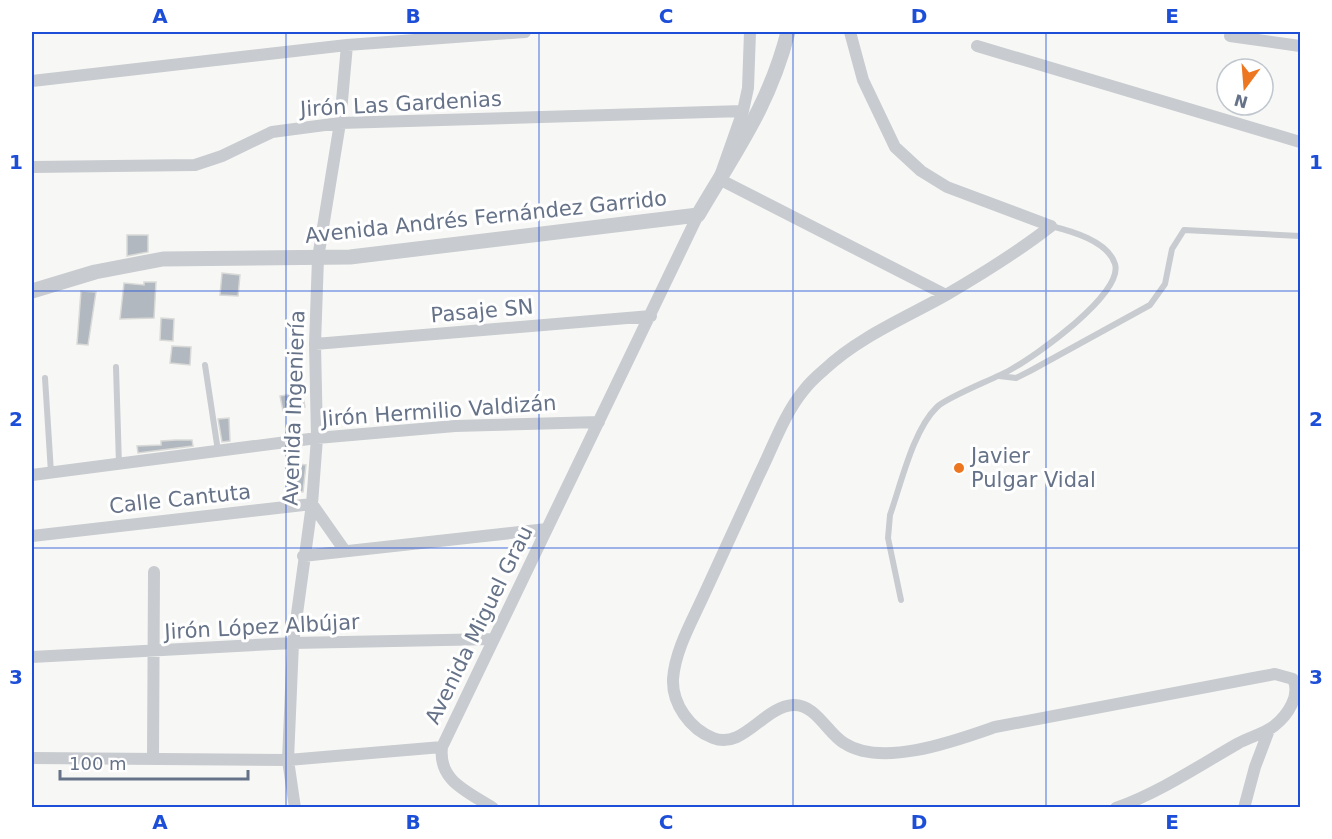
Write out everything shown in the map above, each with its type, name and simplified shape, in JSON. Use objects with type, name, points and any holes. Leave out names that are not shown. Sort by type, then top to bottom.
[{"type":"street","points":[[32,81],[347,45],[525,32]]},
{"type":"street","points":[[719,179],[743,111],[748,88],[750,32]]},
{"type":"street","points":[[698,215],[763,105],[788,32]]},
{"type":"street","points":[[850,32],[863,80],[895,147],[921,171],[947,187],[1051,225],[1020,251],[881,330],[827,367],[803,391],[786,419],[734,527],[682,644],[673,680],[680,712],[712,738],[724,741],[737,738],[776,708],[800,706],[824,722],[847,745],[869,753],[891,754],[965,738],[995,727],[1275,674],[1293,678],[1298,686],[1296,693],[1284,715],[1269,730],[1240,742],[1149,796],[1116,807]]},
{"type":"street","points":[[1230,36],[1300,46]]},
{"type":"street","name":"Avenida Ingeniería","points":[[295,807],[288,760],[293,643],[303,556],[312,504],[317,438],[315,344],[318,258],[340,123],[347,45]]},
{"type":"street","points":[[977,46],[1300,142]]},
{"type":"street","name":"Jirón Las Gardenias","points":[[32,167],[195,165],[222,156],[272,132],[340,123],[743,111]]},
{"type":"street","points":[[719,179],[946,295]]},
{"type":"street","name":"Avenida Andrés Fernández Garrido","points":[[32,291],[95,272],[163,259],[350,257],[698,215]]},
{"type":"street","name":"Avenida Miguel Grau","points":[[32,758],[288,760],[442,747],[698,215]]},
{"type":"street","name":"Pasaje SN","points":[[315,344],[651,316]]},
{"type":"street","name":"Jirón Hermilio Valdizán","points":[[32,476],[317,438],[455,426],[599,422]]},
{"type":"street","points":[[312,504],[345,551]]},
{"type":"street","name":"Calle Cantuta","points":[[32,536],[312,504]]},
{"type":"street","points":[[303,556],[547,529]]},
{"type":"street","points":[[153,759],[154,572]]},
{"type":"street","name":"Jirón López Albújar","points":[[32,657],[293,643],[494,639]]},
{"type":"street","points":[[1244,807],[1255,767],[1269,730]]},
{"type":"street","points":[[442,747],[441,760],[444,772],[493,807]]},
{"type":"lane","points":[[901,600],[888,528],[890,515],[922,426],[938,406],[998,376],[1054,341],[1091,309],[1115,277],[1115,266],[1109,252],[1074,232],[1051,225]]},
{"type":"lane","points":[[998,376],[1016,378],[1150,305],[1165,284],[1172,249],[1184,230],[1300,236]]},
{"type":"lane","points":[[205,365],[218,451]]},
{"type":"lane","points":[[116,367],[119,465]]},
{"type":"lane","points":[[45,378],[51,473]]},
{"type":"building","points":[[127,235],[148,235],[148,252],[127,256]]},
{"type":"building","points":[[222,273],[240,275],[238,296],[220,295]]},
{"type":"building","points":[[144,282],[156,282],[154,318],[120,319],[124,283],[144,285]]},
{"type":"building","points":[[81,291],[96,292],[88,345],[77,344]]},
{"type":"building","points":[[161,318],[174,319],[173,341],[160,340]]},
{"type":"building","points":[[172,346],[191,347],[190,365],[170,363]]},
{"type":"building","points":[[302,392],[305,407],[283,411],[280,396]]},
{"type":"building","points":[[229,418],[230,441],[222,442],[218,419]]},
{"type":"building","points":[[192,440],[193,446],[138,453],[137,446],[161,445],[161,441]]},
{"type":"building","points":[[291,463],[306,465],[303,492],[288,490]]},
{"type":"place","name":"Javier Pulgar Vidal","points":[[959,468]]}]
